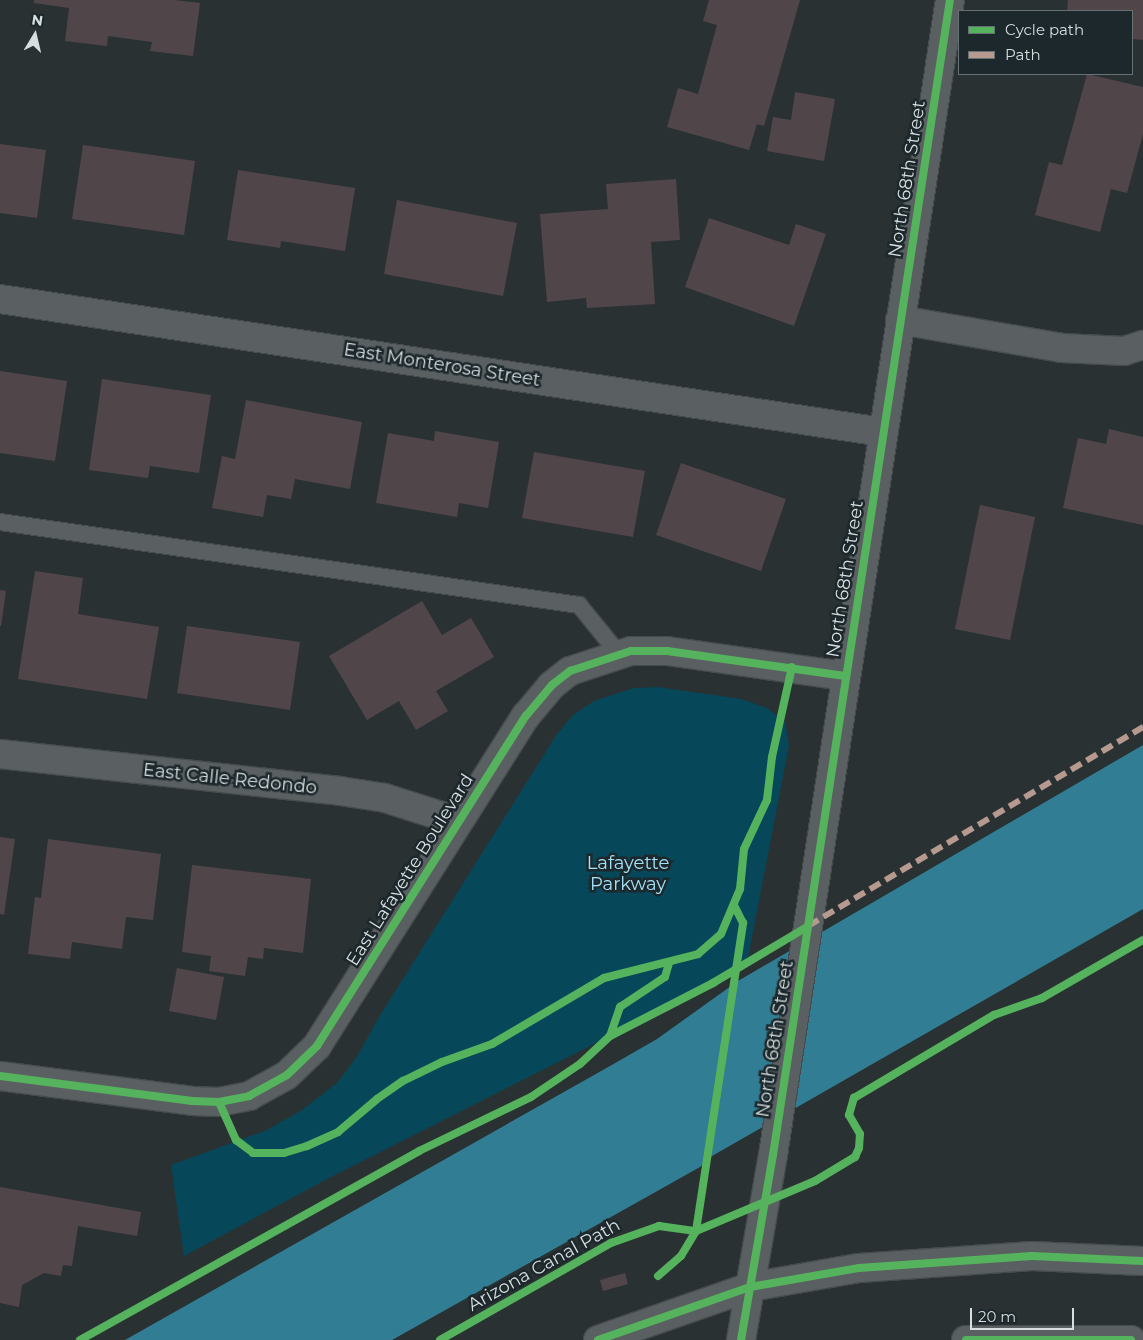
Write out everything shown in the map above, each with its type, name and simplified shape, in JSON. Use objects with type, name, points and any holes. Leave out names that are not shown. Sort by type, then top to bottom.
[{"type":"street","name":"North 68th Street","points":[[741,1340],[773,1155],[950,0]]},
{"type":"street","name":"East Monterosa Street","points":[[0,299],[883,432]]},
{"type":"street","points":[[900,320],[1062,348],[1124,351],[1143,345]]},
{"type":"street","name":"East Lafayette Boulevard","points":[[0,1076],[192,1101],[219,1102],[249,1096],[287,1075],[317,1046],[457,821],[526,716],[552,685],[570,670],[619,654],[667,651],[845,676]]},
{"type":"street","name":"East Calle Redondo","points":[[0,754],[340,790],[385,798],[457,821]]},
{"type":"street","points":[[598,1340],[750,1287],[859,1268],[993,1258],[1099,1258],[1143,1262]]},
{"type":"street","points":[[966,1340],[1131,1340]]},
{"type":"lane","points":[[0,522],[579,605],[619,654]]},
{"type":"green space","name":"Lafayette Parkway","points":[[658,687],[741,699],[767,708],[785,722],[789,745],[747,963],[681,1000],[329,1178],[184,1256],[171,1165],[267,1130],[302,1110],[337,1083],[356,1058],[379,1017],[557,734],[573,715],[594,701],[634,688]]},
{"type":"shaded area","points":[[1143,745],[1143,909],[712,1156],[700,1167],[392,1340],[125,1340],[657,1039],[738,981]]},
{"type":"building","points":[[34,0],[174,0],[200,3],[193,56],[150,51],[152,42],[108,36],[107,46],[65,41],[69,8],[34,3]]},
{"type":"building","points":[[709,0],[800,0],[764,126],[757,124],[749,150],[667,127],[678,88],[698,94],[717,25],[703,21]]},
{"type":"building","points":[[1068,0],[1143,0],[1143,40],[1133,39],[1133,10],[1067,10]]},
{"type":"building","points":[[1087,75],[1143,87],[1143,134],[1127,193],[1111,189],[1100,232],[1035,215],[1049,162],[1062,165]]},
{"type":"building","points":[[795,92],[835,99],[824,161],[767,151],[773,117],[791,120]]},
{"type":"building","points":[[0,144],[46,150],[37,218],[0,213]]},
{"type":"building","points":[[83,145],[195,161],[184,235],[72,219]]},
{"type":"building","points":[[238,170],[355,188],[345,251],[281,241],[280,248],[227,240]]},
{"type":"building","points":[[676,179],[680,240],[651,242],[655,304],[587,308],[586,298],[547,302],[540,214],[608,209],[606,184]]},
{"type":"building","points":[[397,200],[517,223],[503,296],[384,274]]},
{"type":"building","points":[[709,218],[789,245],[796,224],[826,234],[794,326],[685,287]]},
{"type":"building","points":[[0,371],[67,381],[55,461],[0,453]]},
{"type":"building","points":[[102,379],[211,395],[199,473],[150,466],[148,478],[89,470]]},
{"type":"building","points":[[246,400],[362,422],[350,489],[295,479],[291,499],[267,495],[263,517],[212,508],[222,456],[235,459]]},
{"type":"building","points":[[1109,429],[1143,437],[1143,525],[1063,508],[1078,438],[1106,444]]},
{"type":"building","points":[[435,431],[499,442],[488,508],[459,503],[457,517],[376,503],[388,433],[434,441]]},
{"type":"building","points":[[534,452],[645,471],[633,537],[522,518]]},
{"type":"building","points":[[681,463],[786,499],[761,571],[656,535]]},
{"type":"building","points":[[980,505],[1035,517],[1010,640],[955,629]]},
{"type":"building","points":[[35,571],[83,578],[78,614],[159,627],[147,699],[18,679]]},
{"type":"building","points":[[0,590],[6,591],[1,626],[0,626]]},
{"type":"building","points":[[422,601],[442,635],[471,618],[494,657],[436,691],[448,711],[416,730],[399,701],[367,720],[329,656]]},
{"type":"building","points":[[187,626],[300,642],[290,710],[177,693]]},
{"type":"building","points":[[0,837],[15,839],[4,915],[0,914]]},
{"type":"building","points":[[48,839],[161,854],[153,920],[126,917],[122,949],[72,942],[70,959],[28,954],[35,897],[41,898]]},
{"type":"building","points":[[192,865],[311,879],[303,953],[264,948],[263,959],[248,957],[245,976],[209,971],[211,956],[182,952]]},
{"type":"building","points":[[177,968],[224,977],[216,1020],[169,1011]]},
{"type":"building","points":[[0,1187],[141,1212],[137,1236],[78,1226],[72,1266],[63,1265],[61,1276],[44,1273],[22,1285],[19,1307],[0,1303]]},
{"type":"building","points":[[625,1273],[628,1284],[603,1291],[600,1280]]},
{"type":"marked path","points":[[808,926],[1143,727]]},
{"type":"cycle path","points":[[741,1340],[773,1155],[950,0]]},
{"type":"cycle path","points":[[0,1076],[192,1101],[219,1102],[249,1096],[287,1075],[317,1046],[526,716],[552,685],[570,671],[631,651],[667,651],[845,676]]},
{"type":"cycle path","points":[[219,1102],[236,1140],[253,1153],[284,1153],[307,1146],[338,1132],[377,1099],[403,1081],[442,1062],[492,1044],[604,978],[698,954],[721,934],[740,889],[744,849],[767,800],[772,757],[792,667]]},
{"type":"cycle path","points":[[658,1276],[681,1256],[696,1231],[743,923],[734,905]]},
{"type":"cycle path","points":[[80,1340],[419,1151],[531,1097],[580,1064],[610,1036],[713,983],[807,927]]},
{"type":"cycle path","name":"Arizona Canal Path","points":[[440,1340],[611,1243],[659,1226],[696,1231],[815,1181],[855,1157],[859,1148],[860,1134],[849,1115],[854,1098],[994,1015],[1042,998],[1143,940]]},
{"type":"cycle path","points":[[610,1036],[620,1007],[665,977],[669,963]]},
{"type":"cycle path","points":[[598,1340],[750,1287],[859,1268],[1032,1256],[1143,1261]]},
{"type":"cycle path","points":[[966,1340],[1131,1340]]}]
